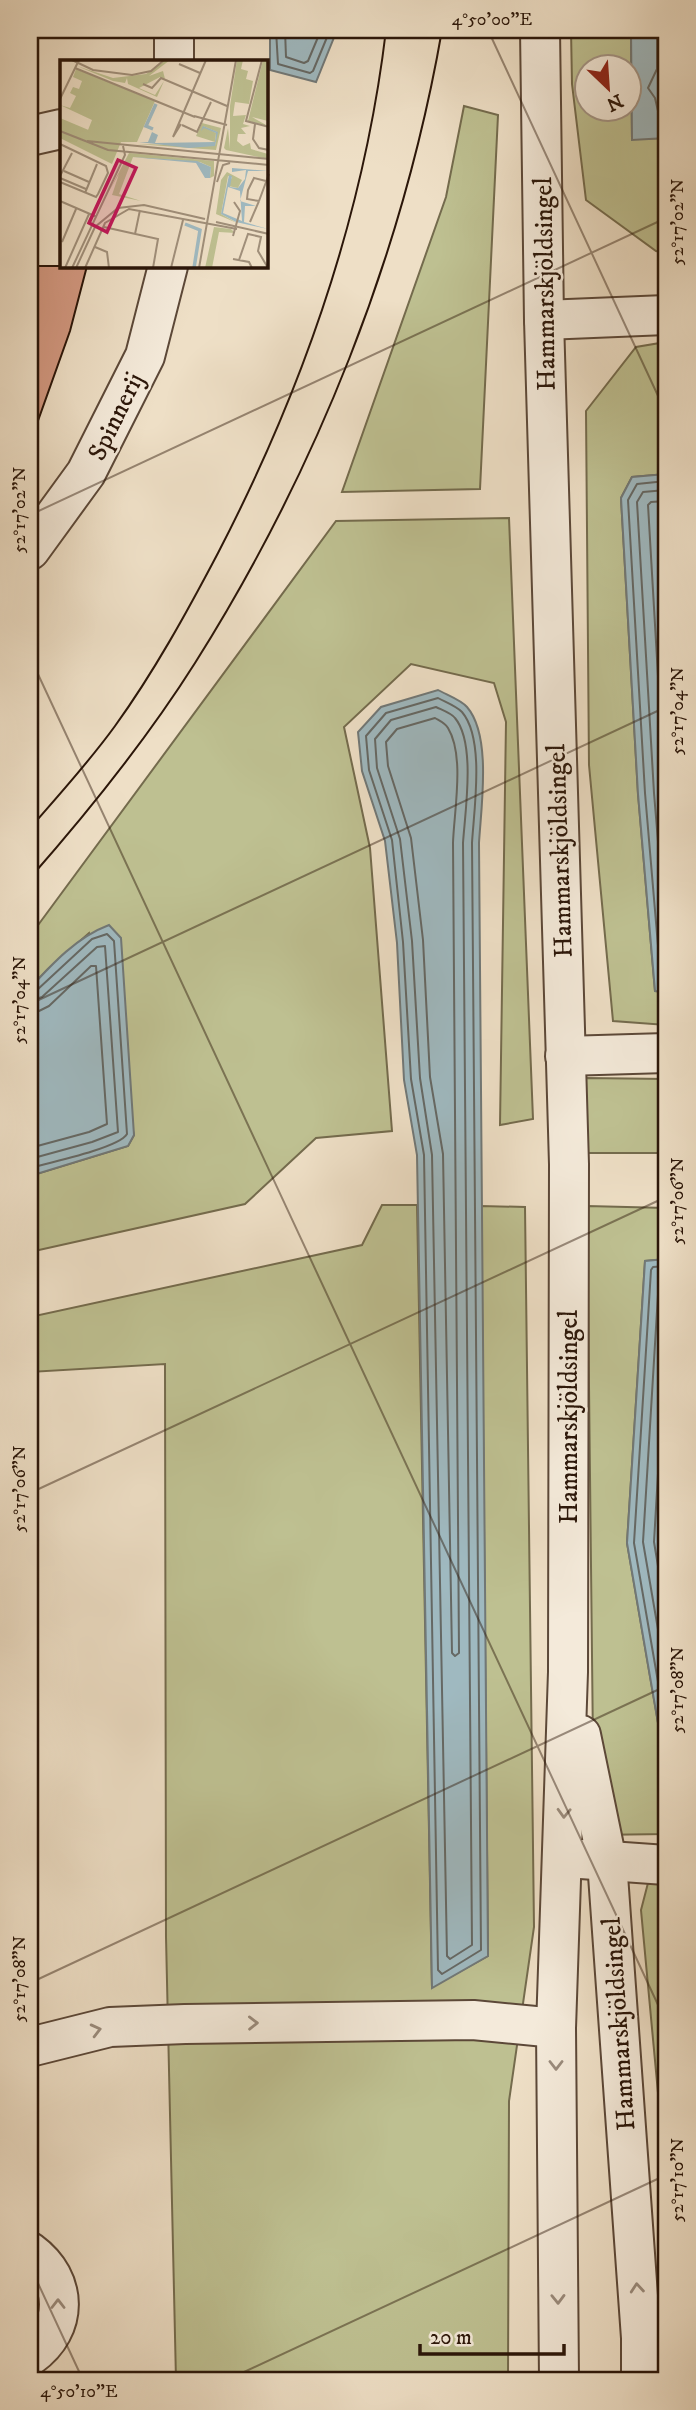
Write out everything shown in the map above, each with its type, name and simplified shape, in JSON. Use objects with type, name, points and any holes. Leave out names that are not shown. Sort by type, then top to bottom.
[{"type":"street","points":[[174,30],[174,60]]},
{"type":"street","name":"Hammarskjöldsingel","points":[[540,30],[544,320],[569,1164],[568,1672],[556,2028],[559,2380]]},
{"type":"street","points":[[30,136],[60,129]]},
{"type":"street","name":"Spinnerij","points":[[30,550],[86,473],[145,356],[167,268]]},
{"type":"street","points":[[544,320],[666,315]]},
{"type":"street","points":[[565,1056],[666,1054]]},
{"type":"street","name":"Hammarskjöldsingel","points":[[568,1672],[607,1861],[641,2338],[641,2380]]},
{"type":"street","points":[[562,1858],[666,1865]]},
{"type":"street","points":[[30,2046],[110,2027],[185,2024],[472,2020],[556,2028]]},
{"type":"street","points":[[30,2252],[42,2261],[54,2278],[59,2297],[58,2319],[52,2333],[30,2356]]},
{"type":"green space","points":[[571,30],[631,30],[631,52],[574,52],[574,101]]},
{"type":"green space","points":[[464,106],[498,115],[480,489],[342,492],[446,197]]},
{"type":"green space","points":[[577,122],[632,122],[632,139],[666,138],[666,253],[656,251],[586,200]]},
{"type":"green space","points":[[666,342],[666,474],[632,477],[621,498],[638,794],[655,991],[666,992],[666,1025],[613,1021],[589,765],[586,411],[636,347]]},
{"type":"green space","points":[[509,518],[533,1119],[500,1125],[506,722],[494,683],[411,664],[344,727],[370,848],[392,1131],[316,1138],[245,1204],[30,1252],[30,1176],[128,1146],[134,1135],[89,933],[30,988],[30,936],[336,521]]},
{"type":"green space","points":[[586,1078],[666,1079],[666,1153],[586,1153]]},
{"type":"green space","points":[[382,1205],[417,1205],[432,1987],[488,1956],[481,1206],[525,1207],[534,1927],[509,2101],[508,2380],[176,2380],[166,1937],[165,1364],[30,1372],[30,1317],[362,1245]]},
{"type":"green space","points":[[587,1206],[666,1208],[666,1259],[645,1261],[627,1543],[666,1758],[666,1834],[594,1835]]},
{"type":"green space","points":[[666,1882],[666,2179],[641,1910],[648,1883]]},
{"type":"water","points":[[270,30],[337,30],[316,82],[270,70]]},
{"type":"water","points":[[631,30],[666,30],[666,138],[632,140],[632,122],[644,122],[644,52],[631,52]]},
{"type":"water","points":[[666,474],[666,992],[655,991],[638,794],[621,498],[632,477]]},
{"type":"water","points":[[438,690],[464,704],[475,720],[480,735],[483,772],[479,843],[488,1956],[432,1988],[417,1155],[404,1080],[397,943],[385,841],[362,771],[358,732],[381,707]]},
{"type":"water","points":[[109,925],[121,938],[134,1135],[128,1146],[30,1176],[30,988],[57,960],[86,936]]},
{"type":"water","points":[[666,1259],[664,1758],[627,1543],[645,1261]]},
{"type":"building","points":[[30,266],[86,268],[70,331],[35,429],[30,428]]},
{"type":"tram line","points":[[30,828],[105,739],[157,663],[218,553],[249,490],[303,363],[346,233],[363,166],[386,30]]},
{"type":"tram line","points":[[30,878],[117,774],[177,691],[239,590],[279,515],[316,437],[379,278],[425,114],[442,30]]}]
